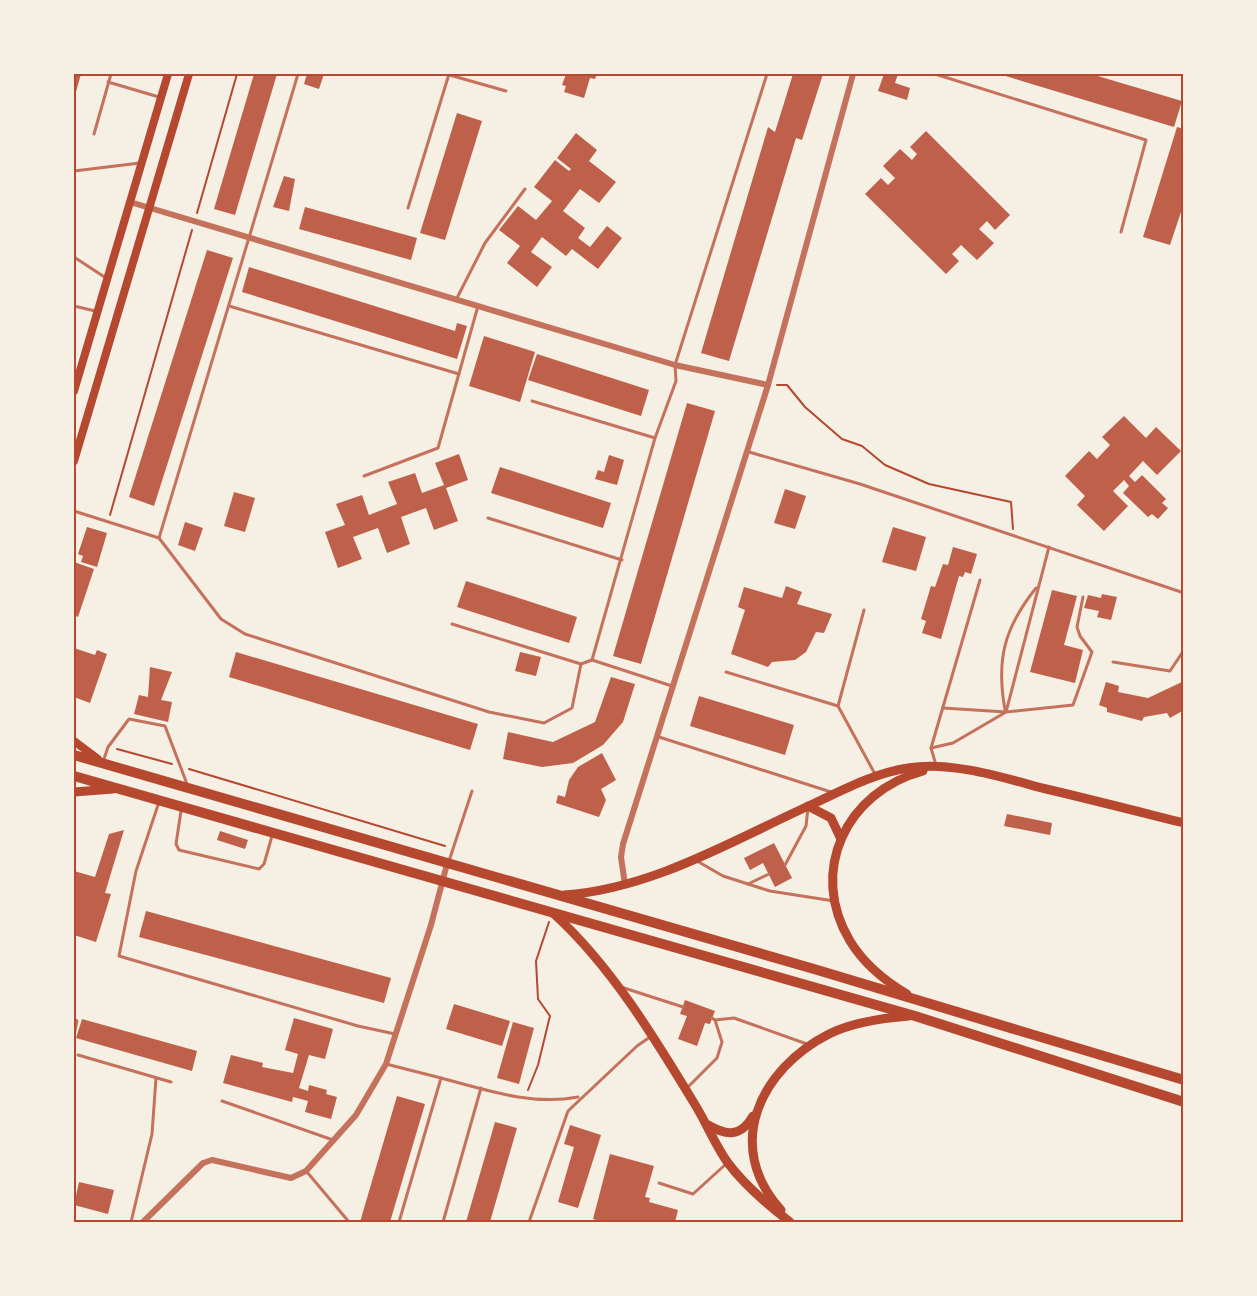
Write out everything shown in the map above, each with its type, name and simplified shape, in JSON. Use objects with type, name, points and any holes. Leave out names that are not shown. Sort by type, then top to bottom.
[{"type":"highway","points":[[74,755],[1184,1080]]},
{"type":"highway","points":[[74,776],[273,835],[443,880],[915,1016],[1184,1102]]},
{"type":"main road","points":[[74,391],[168,74]]},
{"type":"main road","points":[[74,461],[189,74]]},
{"type":"main road","points":[[74,741],[103,763]]},
{"type":"main road","points":[[920,1001],[893,985],[870,967],[851,942],[843,926],[836,901],[835,861],[841,839],[852,817],[867,799],[884,786],[904,776],[937,767]]},
{"type":"main road","points":[[556,896],[599,893],[625,885],[693,858],[876,776],[909,768],[937,767],[1001,777],[1184,823]]},
{"type":"main road","points":[[74,792],[119,789]]},
{"type":"main road","points":[[808,806],[831,818],[841,839]]},
{"type":"main road","points":[[552,912],[581,939],[616,985],[686,1090],[728,1162],[759,1198],[792,1222]]},
{"type":"main road","points":[[706,1123],[722,1133],[732,1134],[747,1125],[782,1069],[810,1045],[831,1032],[880,1018],[915,1016]]},
{"type":"main road","points":[[757,1109],[752,1133],[753,1153],[758,1173],[773,1200],[792,1222]]},
{"type":"street","points":[[625,885],[621,858],[623,844],[659,737],[768,385],[853,74]]},
{"type":"street","points":[[130,202],[675,365],[768,385]]},
{"type":"street","points":[[143,1222],[203,1163],[212,1161],[291,1178],[306,1171],[335,1141],[367,1100],[386,1064],[447,864]]},
{"type":"lane","points":[[94,134],[111,74]]},
{"type":"lane","points":[[159,538],[298,74]]},
{"type":"lane","points":[[408,208],[448,74],[506,91]]},
{"type":"lane","points":[[592,660],[655,438],[676,381],[675,365],[767,74]]},
{"type":"lane","points":[[935,74],[1146,140],[1121,232]]},
{"type":"lane","points":[[108,82],[161,98]]},
{"type":"lane","points":[[74,171],[141,163]]},
{"type":"lane","points":[[457,300],[485,243],[525,189]]},
{"type":"lane","points":[[74,257],[107,279]]},
{"type":"lane","points":[[74,306],[97,311]]},
{"type":"lane","points":[[229,306],[459,374]]},
{"type":"lane","points":[[364,476],[438,448],[478,306]]},
{"type":"lane","points":[[532,401],[655,438]]},
{"type":"lane","points":[[747,451],[860,484],[1184,593]]},
{"type":"lane","points":[[74,511],[159,538],[221,620],[245,634],[489,712],[544,723],[572,708],[581,664]]},
{"type":"lane","points":[[488,518],[622,560]]},
{"type":"lane","points":[[931,748],[953,743],[1006,711],[1049,547]]},
{"type":"lane","points":[[937,767],[931,748],[980,580]]},
{"type":"lane","points":[[1006,711],[1000,682],[1001,659],[1022,606],[1037,587]]},
{"type":"lane","points":[[943,708],[1006,711],[1073,705],[1092,652],[1080,636],[1077,627],[1083,597]]},
{"type":"lane","points":[[864,610],[838,706],[876,776]]},
{"type":"lane","points":[[452,624],[581,664],[592,660],[674,687]]},
{"type":"lane","points":[[1113,662],[1170,671],[1184,650]]},
{"type":"lane","points":[[726,672],[838,706]]},
{"type":"lane","points":[[103,763],[108,747],[129,719],[165,726],[189,788]]},
{"type":"lane","points":[[659,737],[835,794]]},
{"type":"lane","points":[[447,864],[472,791]]},
{"type":"lane","points":[[160,800],[136,872],[119,956],[358,1026],[395,1034]]},
{"type":"lane","points":[[785,865],[806,826],[808,806]]},
{"type":"lane","points":[[182,807],[176,844],[179,850],[259,869],[264,864],[273,835]]},
{"type":"lane","points":[[693,858],[723,876],[770,891],[836,901]]},
{"type":"lane","points":[[748,884],[769,874]]},
{"type":"lane","points":[[616,985],[683,1007]]},
{"type":"lane","points":[[686,1090],[717,1058],[722,1042],[714,1019],[734,1018],[810,1045]]},
{"type":"lane","points":[[74,1019],[77,1021],[74,1035]]},
{"type":"lane","points":[[529,1222],[568,1111],[580,1097],[651,1036]]},
{"type":"lane","points":[[78,1055],[171,1082]]},
{"type":"lane","points":[[386,1064],[524,1098],[556,1101],[580,1097]]},
{"type":"lane","points":[[131,1222],[152,1134],[156,1078]]},
{"type":"lane","points":[[399,1222],[441,1078]]},
{"type":"lane","points":[[443,1222],[482,1088]]},
{"type":"lane","points":[[222,1101],[335,1141]]},
{"type":"lane","points":[[659,1183],[693,1194],[728,1162]]},
{"type":"lane","points":[[306,1171],[349,1222]]},
{"type":"path","points":[[109,521],[237,74]]},
{"type":"path","points":[[768,385],[787,385],[805,407],[842,439],[862,446],[885,465],[929,484],[1011,502],[1013,534]]},
{"type":"path","points":[[108,747],[180,766],[453,849]]},
{"type":"path","points":[[524,1098],[537,1065],[550,1016],[538,999],[536,960],[552,912]]},
{"type":"building","points":[[74,74],[81,74],[74,99]]},
{"type":"building","points":[[254,74],[277,74],[235,215],[214,209]]},
{"type":"building","points":[[307,74],[324,74],[319,89],[304,84]]},
{"type":"building","points":[[566,74],[597,74],[595,79],[590,78],[584,98],[564,92],[566,86],[562,85]]},
{"type":"building","points":[[793,74],[823,74],[802,140],[796,138],[729,361],[701,353],[768,127],[775,132]]},
{"type":"building","points":[[884,74],[898,74],[895,83],[910,88],[907,100],[878,91]]},
{"type":"building","points":[[999,74],[1091,74],[1182,101],[1174,127]]},
{"type":"building","points":[[457,113],[482,121],[445,240],[420,233]]},
{"type":"building","points":[[1177,127],[1184,129],[1184,203],[1170,245],[1143,237]]},
{"type":"building","points":[[926,131],[1010,215],[995,230],[987,221],[979,229],[994,243],[977,260],[961,245],[952,254],[959,261],[946,274],[865,194],[881,178],[888,185],[895,178],[883,166],[900,149],[912,160],[917,154],[910,147]]},
{"type":"building","points":[[576,133],[597,150],[589,161],[616,182],[599,203],[580,189],[563,211],[585,228],[578,238],[590,247],[607,226],[622,238],[598,269],[572,249],[566,256],[542,237],[531,252],[552,267],[537,287],[507,263],[520,246],[499,230],[518,206],[536,220],[552,201],[534,187],[555,160],[569,171],[571,169],[557,158]]},
{"type":"building","points":[[284,176],[295,179],[289,211],[273,207]]},
{"type":"building","points":[[305,207],[417,238],[411,260],[299,229]]},
{"type":"building","points":[[207,250],[233,258],[154,506],[129,497]]},
{"type":"building","points":[[249,267],[455,331],[457,323],[467,326],[457,359],[242,292]]},
{"type":"building","points":[[484,336],[535,352],[520,402],[469,386]]},
{"type":"building","points":[[537,354],[649,390],[641,416],[528,380]]},
{"type":"building","points":[[687,403],[715,411],[641,664],[613,656]]},
{"type":"building","points":[[1124,416],[1146,438],[1156,427],[1181,451],[1157,475],[1143,461],[1129,476],[1135,482],[1142,475],[1166,499],[1162,503],[1168,508],[1158,519],[1152,514],[1148,517],[1123,493],[1129,486],[1124,480],[1113,491],[1128,506],[1104,531],[1077,505],[1085,496],[1065,476],[1089,451],[1097,459],[1110,445],[1102,437]]},
{"type":"building","points":[[459,454],[468,480],[446,488],[458,521],[434,530],[426,508],[401,517],[410,544],[387,553],[378,528],[353,537],[362,559],[338,568],[325,532],[345,525],[336,504],[362,495],[369,515],[397,504],[388,482],[415,473],[422,493],[444,485],[435,463]]},
{"type":"building","points":[[609,455],[624,460],[617,485],[595,479],[598,470],[604,472]]},
{"type":"building","points":[[500,467],[611,503],[603,528],[491,493]]},
{"type":"building","points":[[785,489],[806,496],[795,529],[774,523]]},
{"type":"building","points":[[234,492],[255,498],[245,532],[224,526]]},
{"type":"building","points":[[185,522],[203,528],[195,551],[178,545]]},
{"type":"building","points":[[87,527],[107,533],[97,567],[81,562],[83,556],[78,554]]},
{"type":"building","points":[[893,527],[926,537],[916,571],[882,562]]},
{"type":"building","points":[[953,547],[977,554],[971,574],[965,572],[963,577],[959,576],[941,639],[922,633],[926,621],[921,619],[931,586],[935,587],[943,564],[948,565]]},
{"type":"building","points":[[74,562],[94,569],[78,617],[74,615]]},
{"type":"building","points":[[466,581],[577,617],[569,643],[457,607]]},
{"type":"building","points":[[786,586],[802,592],[797,604],[832,614],[824,633],[816,632],[806,652],[795,660],[772,662],[768,667],[731,654],[745,610],[738,607],[744,587],[782,598]]},
{"type":"building","points":[[1052,590],[1077,596],[1064,645],[1083,650],[1075,683],[1030,672]]},
{"type":"building","points":[[1102,594],[1117,597],[1111,620],[1097,617],[1099,611],[1084,608],[1088,595],[1101,598]]},
{"type":"building","points":[[74,648],[95,655],[97,650],[107,654],[90,703],[74,697]]},
{"type":"building","points":[[236,652],[478,724],[470,750],[229,677]]},
{"type":"building","points":[[520,652],[541,657],[536,676],[515,671]]},
{"type":"building","points":[[150,667],[172,672],[161,700],[172,702],[168,722],[134,714],[139,695],[148,697]]},
{"type":"building","points":[[611,677],[635,684],[623,722],[603,745],[573,763],[542,767],[503,759],[508,732],[553,742],[595,722]]},
{"type":"building","points":[[1184,681],[1184,710],[1170,718],[1167,713],[1144,717],[1142,721],[1107,712],[1107,708],[1099,705],[1106,682],[1119,686],[1118,692],[1148,698]]},
{"type":"building","points":[[699,696],[794,725],[785,755],[690,726]]},
{"type":"building","points":[[602,753],[616,780],[601,789],[606,800],[599,817],[556,803],[558,795],[565,797],[569,780],[578,767]]},
{"type":"building","points":[[1007,814],[1052,823],[1050,835],[1004,826]]},
{"type":"building","points":[[124,830],[105,893],[111,894],[96,942],[74,935],[74,871],[95,877],[109,834]]},
{"type":"building","points":[[220,831],[248,840],[245,849],[217,840]]},
{"type":"building","points":[[774,843],[792,878],[775,887],[763,863],[750,870],[744,858]]},
{"type":"building","points":[[146,911],[391,978],[384,1003],[139,937]]},
{"type":"building","points":[[685,1000],[715,1011],[710,1024],[705,1023],[697,1046],[678,1039],[687,1016],[680,1014]]},
{"type":"building","points":[[454,1004],[510,1021],[502,1046],[446,1029]]},
{"type":"building","points":[[294,1018],[333,1029],[325,1059],[309,1055],[299,1088],[308,1091],[309,1085],[327,1090],[326,1094],[337,1097],[331,1119],[305,1112],[308,1101],[293,1097],[292,1102],[223,1083],[231,1055],[263,1063],[262,1067],[293,1073],[298,1054],[285,1050]]},
{"type":"building","points":[[82,1019],[197,1051],[192,1071],[76,1038]]},
{"type":"building","points":[[513,1022],[534,1028],[519,1084],[497,1078]]},
{"type":"building","points":[[397,1096],[425,1104],[390,1222],[360,1222]]},
{"type":"building","points":[[495,1122],[517,1128],[490,1222],[466,1222]]},
{"type":"building","points":[[570,1125],[601,1135],[578,1208],[558,1202],[574,1147],[564,1144]]},
{"type":"building","points":[[610,1154],[654,1166],[645,1197],[650,1198],[649,1202],[678,1210],[675,1222],[602,1222],[593,1219]]},
{"type":"building","points":[[79,1182],[114,1190],[108,1214],[74,1205]]}]
